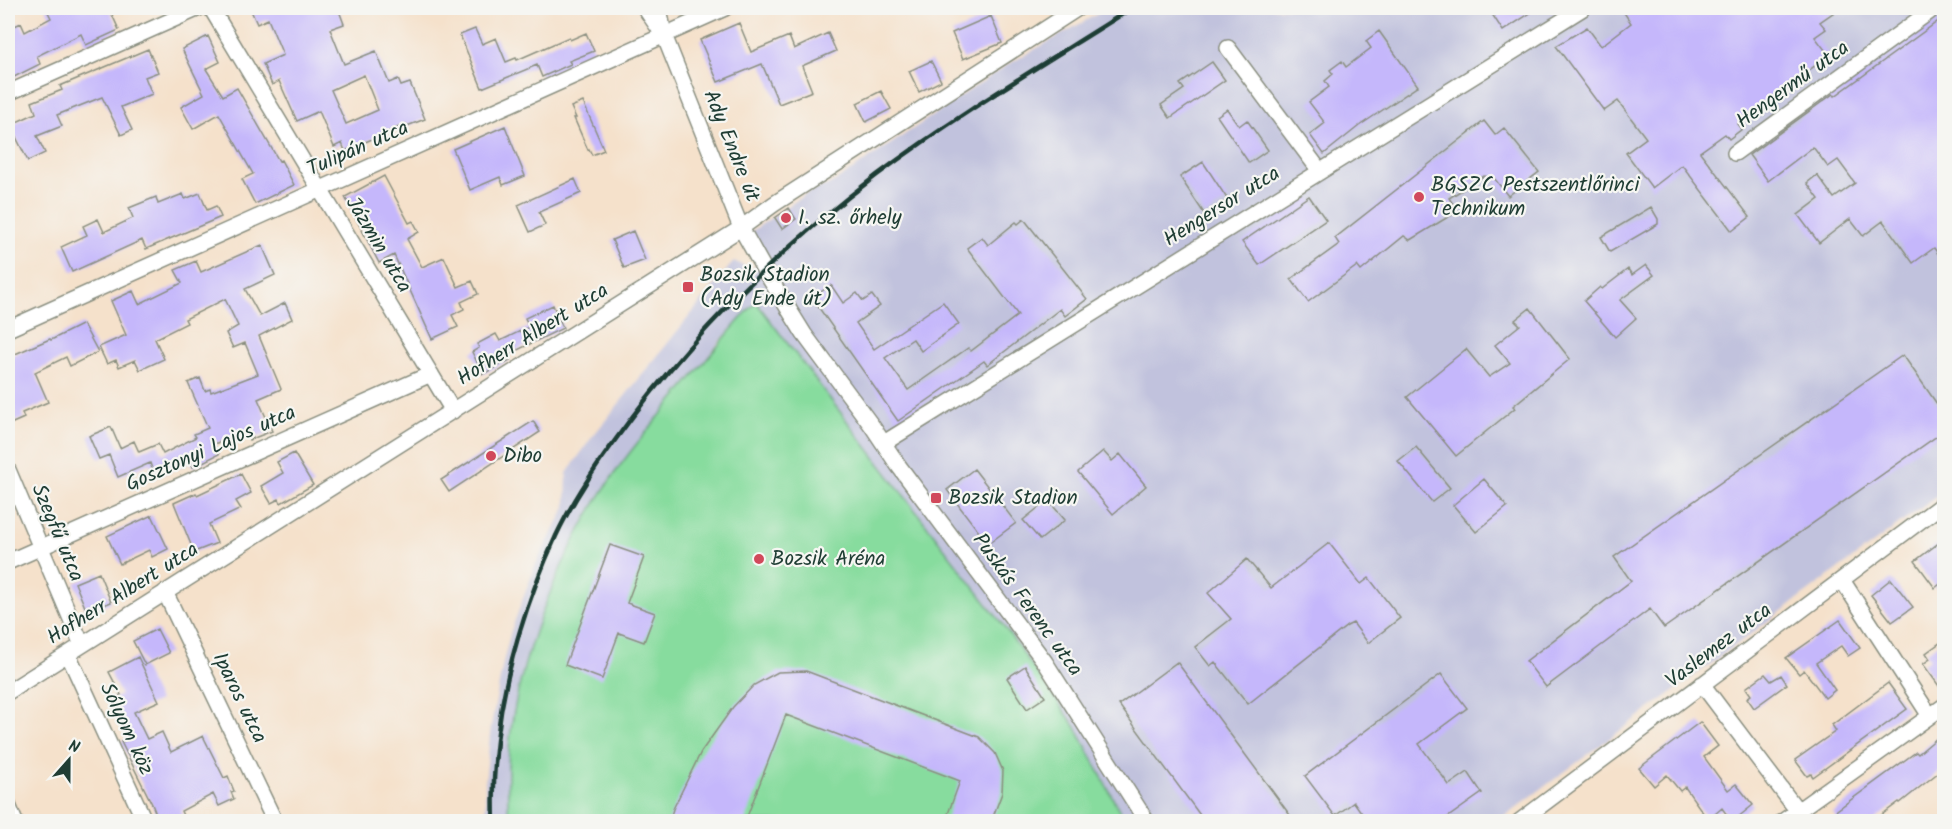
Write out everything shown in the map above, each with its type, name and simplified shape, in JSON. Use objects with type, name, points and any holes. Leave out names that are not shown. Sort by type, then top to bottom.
[{"type":"street","points":[[8,93],[199,8]]},
{"type":"street","name":"Jázmin utca","points":[[211,8],[453,411]]},
{"type":"street","name":"Ady Endre út","points":[[645,8],[664,34]]},
{"type":"street","name":"Ady Endre út","points":[[658,8],[664,34],[741,228],[765,271]]},
{"type":"street","name":"Tulipán utca","points":[[8,329],[725,8]]},
{"type":"street","name":"Hengersor utca","points":[[884,443],[1583,8]]},
{"type":"street","name":"Hengermű utca","points":[[1735,153],[1932,8]]},
{"type":"street","name":"Hofherr Albert utca","points":[[8,692],[741,228],[1071,9]]},
{"type":"street","points":[[1228,48],[1320,171]]},
{"type":"street","name":"Puskás Ferenc utca","points":[[765,271],[804,334],[898,465],[1045,662],[1147,822]]},
{"type":"street","name":"Gosztonyi Lajos utca","points":[[8,562],[431,374]]},
{"type":"street","name":"Szegfű utca","points":[[8,470],[82,645]]},
{"type":"street","name":"Vaslemez utca","points":[[1520,822],[1944,503]]},
{"type":"street","points":[[1842,580],[1930,716]]},
{"type":"street","name":"Iparos utca","points":[[165,592],[275,822]]},
{"type":"street","name":"Sólyom köz","points":[[68,654],[145,822]]},
{"type":"street","points":[[1702,684],[1802,816]]},
{"type":"street","points":[[1782,822],[1802,816],[1944,706]]},
{"type":"street","points":[[8,805],[15,822]]},
{"type":"shaded area","points":[[1108,8],[1944,8],[1944,491],[1498,821],[1125,821],[1075,726],[756,302],[720,341],[602,494],[573,544],[545,609],[524,666],[517,694],[511,732],[507,785],[509,821],[486,822],[485,783],[491,726],[511,631],[536,564],[566,507],[567,473],[592,437],[734,261],[752,270],[762,259],[749,233],[809,192],[833,183],[1007,65]]},
{"type":"green space","name":"Bozsik Aréna","points":[[756,302],[1003,625],[1075,726],[1125,821],[509,822],[509,753],[517,696],[537,627],[565,559],[619,467]]},
{"type":"building","points":[[46,8],[109,8],[119,30],[86,45],[81,34],[37,56],[40,64],[8,80],[8,29],[21,23],[25,32],[51,18]]},
{"type":"building","points":[[250,8],[338,8],[344,24],[330,29],[344,64],[376,51],[389,83],[398,79],[401,86],[410,83],[425,119],[407,126],[406,124],[345,151],[342,143],[334,147],[319,111],[297,121],[279,81],[272,85],[263,64],[283,55],[268,19],[257,24]],"holes":[[[364,75],[378,110],[346,124],[331,90]]]},
{"type":"building","points":[[1488,8],[1538,8],[1503,31]]},
{"type":"building","points":[[1621,8],[1840,8],[1820,22],[1826,29],[1815,37],[1829,55],[1738,124],[1742,129],[1729,139],[1725,134],[1700,152],[1750,217],[1732,231],[1682,165],[1652,188],[1626,153],[1646,138],[1618,101],[1604,111],[1556,46],[1587,27],[1601,46],[1631,23]]},
{"type":"building","points":[[991,16],[1002,43],[963,59],[952,33]]},
{"type":"building","points":[[1944,17],[1944,262],[1934,248],[1913,263],[1883,221],[1863,236],[1850,219],[1819,243],[1798,215],[1819,199],[1807,183],[1817,175],[1834,198],[1855,183],[1838,160],[1828,167],[1813,147],[1768,181],[1749,155]]},
{"type":"building","points":[[739,23],[751,52],[789,36],[794,49],[828,33],[836,51],[802,66],[812,91],[779,104],[762,64],[718,82],[700,40]]},
{"type":"building","points":[[475,29],[482,44],[496,38],[506,62],[516,58],[517,60],[569,37],[570,40],[586,33],[594,51],[569,61],[571,64],[542,77],[537,65],[482,88],[460,35]]},
{"type":"building","points":[[1379,31],[1418,86],[1359,126],[1324,154],[1310,135],[1325,123],[1309,102],[1329,87],[1325,81],[1333,74],[1330,70],[1342,61],[1346,67],[1371,48],[1366,41]]},
{"type":"building","points":[[208,36],[220,62],[206,69],[223,96],[237,88],[294,185],[255,204],[242,179],[253,174],[219,114],[193,129],[181,107],[204,94],[182,49]]},
{"type":"building","points":[[148,49],[158,72],[145,77],[152,94],[121,107],[132,130],[121,135],[102,97],[57,115],[62,126],[37,136],[45,153],[28,161],[10,125],[36,113],[32,102],[62,90],[60,86]]},
{"type":"building","points":[[931,61],[941,81],[919,92],[909,71]]},
{"type":"building","points":[[1212,62],[1225,80],[1170,118],[1161,105],[1184,89],[1180,84]]},
{"type":"building","points":[[881,91],[891,109],[866,122],[857,103]]},
{"type":"building","points":[[583,102],[604,150],[592,155],[571,107]]},
{"type":"building","points":[[1227,109],[1239,126],[1247,120],[1268,150],[1249,163],[1217,116]]},
{"type":"building","name":"BGSZC Pestszentlőrinci Technikum","points":[[1484,121],[1495,135],[1504,128],[1539,172],[1508,196],[1494,178],[1484,176],[1449,198],[1458,211],[1410,240],[1404,236],[1361,271],[1357,266],[1308,302],[1291,279],[1339,244],[1335,238]]},
{"type":"building","points":[[505,126],[525,176],[503,185],[500,177],[470,190],[453,149]]},
{"type":"building","points":[[1203,162],[1228,200],[1205,215],[1180,177]]},
{"type":"building","points":[[384,176],[409,223],[413,221],[419,232],[407,239],[422,267],[444,257],[458,287],[472,281],[478,294],[461,302],[464,309],[452,315],[458,327],[432,339],[394,255],[379,263],[345,197]]},
{"type":"building","points":[[575,179],[581,193],[539,212],[545,225],[530,232],[518,205]]},
{"type":"building","points":[[200,193],[207,210],[216,206],[221,217],[146,249],[142,240],[72,272],[61,247],[87,235],[83,226],[98,219],[104,232],[133,218],[129,208],[156,197],[158,204],[183,194],[185,199]]},
{"type":"building","points":[[1309,196],[1326,220],[1259,265],[1242,242]]},
{"type":"building","points":[[1651,207],[1658,219],[1658,224],[1610,252],[1601,237]]},
{"type":"building","name":"I. sz. őrhely","points":[[789,208],[796,219],[782,229],[775,218]]},
{"type":"building","points":[[1024,219],[1087,299],[1065,316],[1060,309],[987,365],[984,361],[898,421],[812,298],[831,285],[843,303],[857,293],[863,301],[872,295],[880,306],[856,323],[874,349],[943,302],[959,324],[921,351],[913,339],[885,358],[908,390],[968,348],[971,351],[1018,315],[967,248],[982,237],[988,245],[1016,222],[1018,224]]},
{"type":"building","points":[[633,231],[645,260],[624,268],[612,240]]},
{"type":"building","points":[[262,245],[275,275],[245,289],[260,316],[285,303],[292,319],[259,336],[281,389],[258,399],[272,431],[249,440],[246,432],[214,444],[219,454],[193,467],[191,462],[155,477],[150,463],[118,477],[109,455],[99,459],[89,436],[111,427],[120,448],[134,441],[139,452],[158,444],[163,454],[196,437],[194,434],[208,428],[188,383],[200,378],[205,391],[210,389],[211,392],[258,374],[245,343],[233,348],[226,333],[238,326],[225,299],[185,319],[187,323],[155,339],[164,359],[140,370],[135,360],[119,367],[116,360],[107,364],[99,347],[126,335],[111,301],[133,291],[139,304],[182,283],[175,270],[196,261],[201,272]]},
{"type":"building","points":[[1646,265],[1654,275],[1620,300],[1636,318],[1615,337],[1584,301],[1600,287],[1602,289],[1628,269],[1632,275]]},
{"type":"building","points":[[553,305],[563,328],[507,355],[510,360],[483,374],[472,352],[479,348],[477,344],[496,334],[500,341],[529,327],[525,318]]},
{"type":"building","points":[[1530,308],[1570,359],[1456,456],[1407,397],[1466,349],[1489,377],[1510,363],[1495,345],[1520,325],[1515,320]]},
{"type":"building","points":[[83,324],[98,352],[70,366],[66,357],[35,372],[48,402],[22,413],[24,418],[8,425],[8,357]]},
{"type":"building","points":[[1903,355],[1944,414],[1944,431],[1664,628],[1650,609],[1546,687],[1526,661],[1631,581],[1614,557]]},
{"type":"building","name":"Dibo","points":[[533,421],[540,432],[449,492],[441,480]]},
{"type":"building","points":[[1416,447],[1450,488],[1432,502],[1398,461]]},
{"type":"building","points":[[1103,451],[1112,461],[1120,454],[1146,486],[1113,514],[1078,472]]},
{"type":"building","points":[[294,453],[313,485],[281,503],[279,499],[271,503],[261,486],[283,473],[277,462]]},
{"type":"building","points":[[974,469],[1016,523],[988,544],[947,490]]},
{"type":"building","points":[[241,474],[251,493],[236,501],[241,509],[209,524],[217,543],[194,552],[174,503]]},
{"type":"building","points":[[1484,479],[1507,507],[1476,532],[1453,505]]},
{"type":"building","points":[[1048,500],[1065,520],[1040,540],[1023,520]]},
{"type":"building","points":[[152,515],[168,549],[152,557],[149,550],[120,564],[107,536]]},
{"type":"building","points":[[1944,539],[1944,581],[1935,588],[1915,561]]},
{"type":"building","points":[[1329,543],[1361,584],[1369,578],[1400,618],[1368,643],[1353,623],[1347,626],[1248,704],[1215,662],[1210,666],[1195,647],[1231,619],[1208,593],[1247,559],[1271,588]]},
{"type":"building","points":[[610,545],[644,557],[627,603],[655,613],[644,642],[619,633],[602,679],[565,665]]},
{"type":"building","points":[[99,573],[111,602],[87,612],[75,583]]},
{"type":"building","points":[[1891,579],[1913,607],[1892,622],[1871,595]]},
{"type":"building","points":[[1840,620],[1860,648],[1848,656],[1841,646],[1816,663],[1835,690],[1825,698],[1804,670],[1799,674],[1786,658]]},
{"type":"building","points":[[157,629],[169,653],[145,665],[133,641]]},
{"type":"building","points":[[1944,640],[1944,693],[1923,664],[1930,659],[1926,653]]},
{"type":"building","points":[[138,657],[159,701],[134,712],[147,739],[162,732],[171,752],[203,736],[224,778],[228,776],[234,791],[231,792],[234,799],[219,806],[213,794],[181,811],[184,818],[175,822],[159,822],[121,742],[129,739],[127,735],[129,734],[113,699],[121,695],[109,672]]},
{"type":"building","points":[[1177,662],[1295,822],[1205,822],[1119,705]]},
{"type":"building","points":[[1025,666],[1045,697],[1027,709],[1007,678]]},
{"type":"building","points":[[806,671],[979,737],[995,753],[1003,771],[1002,793],[991,822],[945,822],[960,781],[786,715],[745,822],[669,822],[701,752],[733,707],[754,685],[778,672]]},
{"type":"building","points":[[1441,674],[1467,708],[1419,744],[1449,785],[1468,772],[1482,793],[1441,822],[1368,822],[1354,802],[1335,816],[1305,776]]},
{"type":"building","points":[[1765,674],[1771,681],[1781,675],[1787,684],[1754,708],[1747,698],[1751,695],[1746,688]]},
{"type":"building","points":[[1888,683],[1907,709],[1813,777],[1811,774],[1807,776],[1795,760],[1836,731],[1832,725]]},
{"type":"building","points":[[1700,722],[1718,746],[1704,757],[1728,790],[1736,784],[1753,805],[1732,822],[1722,808],[1708,820],[1685,787],[1680,791],[1667,775],[1654,786],[1639,768]]},
{"type":"building","points":[[1944,732],[1944,768],[1872,822],[1839,822],[1833,813],[1916,752],[1918,754]]},
{"type":"railway","points":[[494,822],[496,748],[501,711],[508,675],[528,605],[541,570],[569,511],[600,462],[644,402],[673,366],[736,298],[840,204],[939,131],[1132,8]]},
{"type":"place","name":"BGSZC Pestszentlőrinci Technikum","points":[[1419,197]]},
{"type":"place","name":"I. sz. őrhely","points":[[786,218]]},
{"type":"place","name":"Bozsik Stadion (Ady Ende út)","points":[[688,287]]},
{"type":"place","name":"Dibo","points":[[491,456]]},
{"type":"place","name":"Bozsik Stadion","points":[[936,498]]},
{"type":"place","name":"Bozsik Aréna","points":[[759,559]]}]
